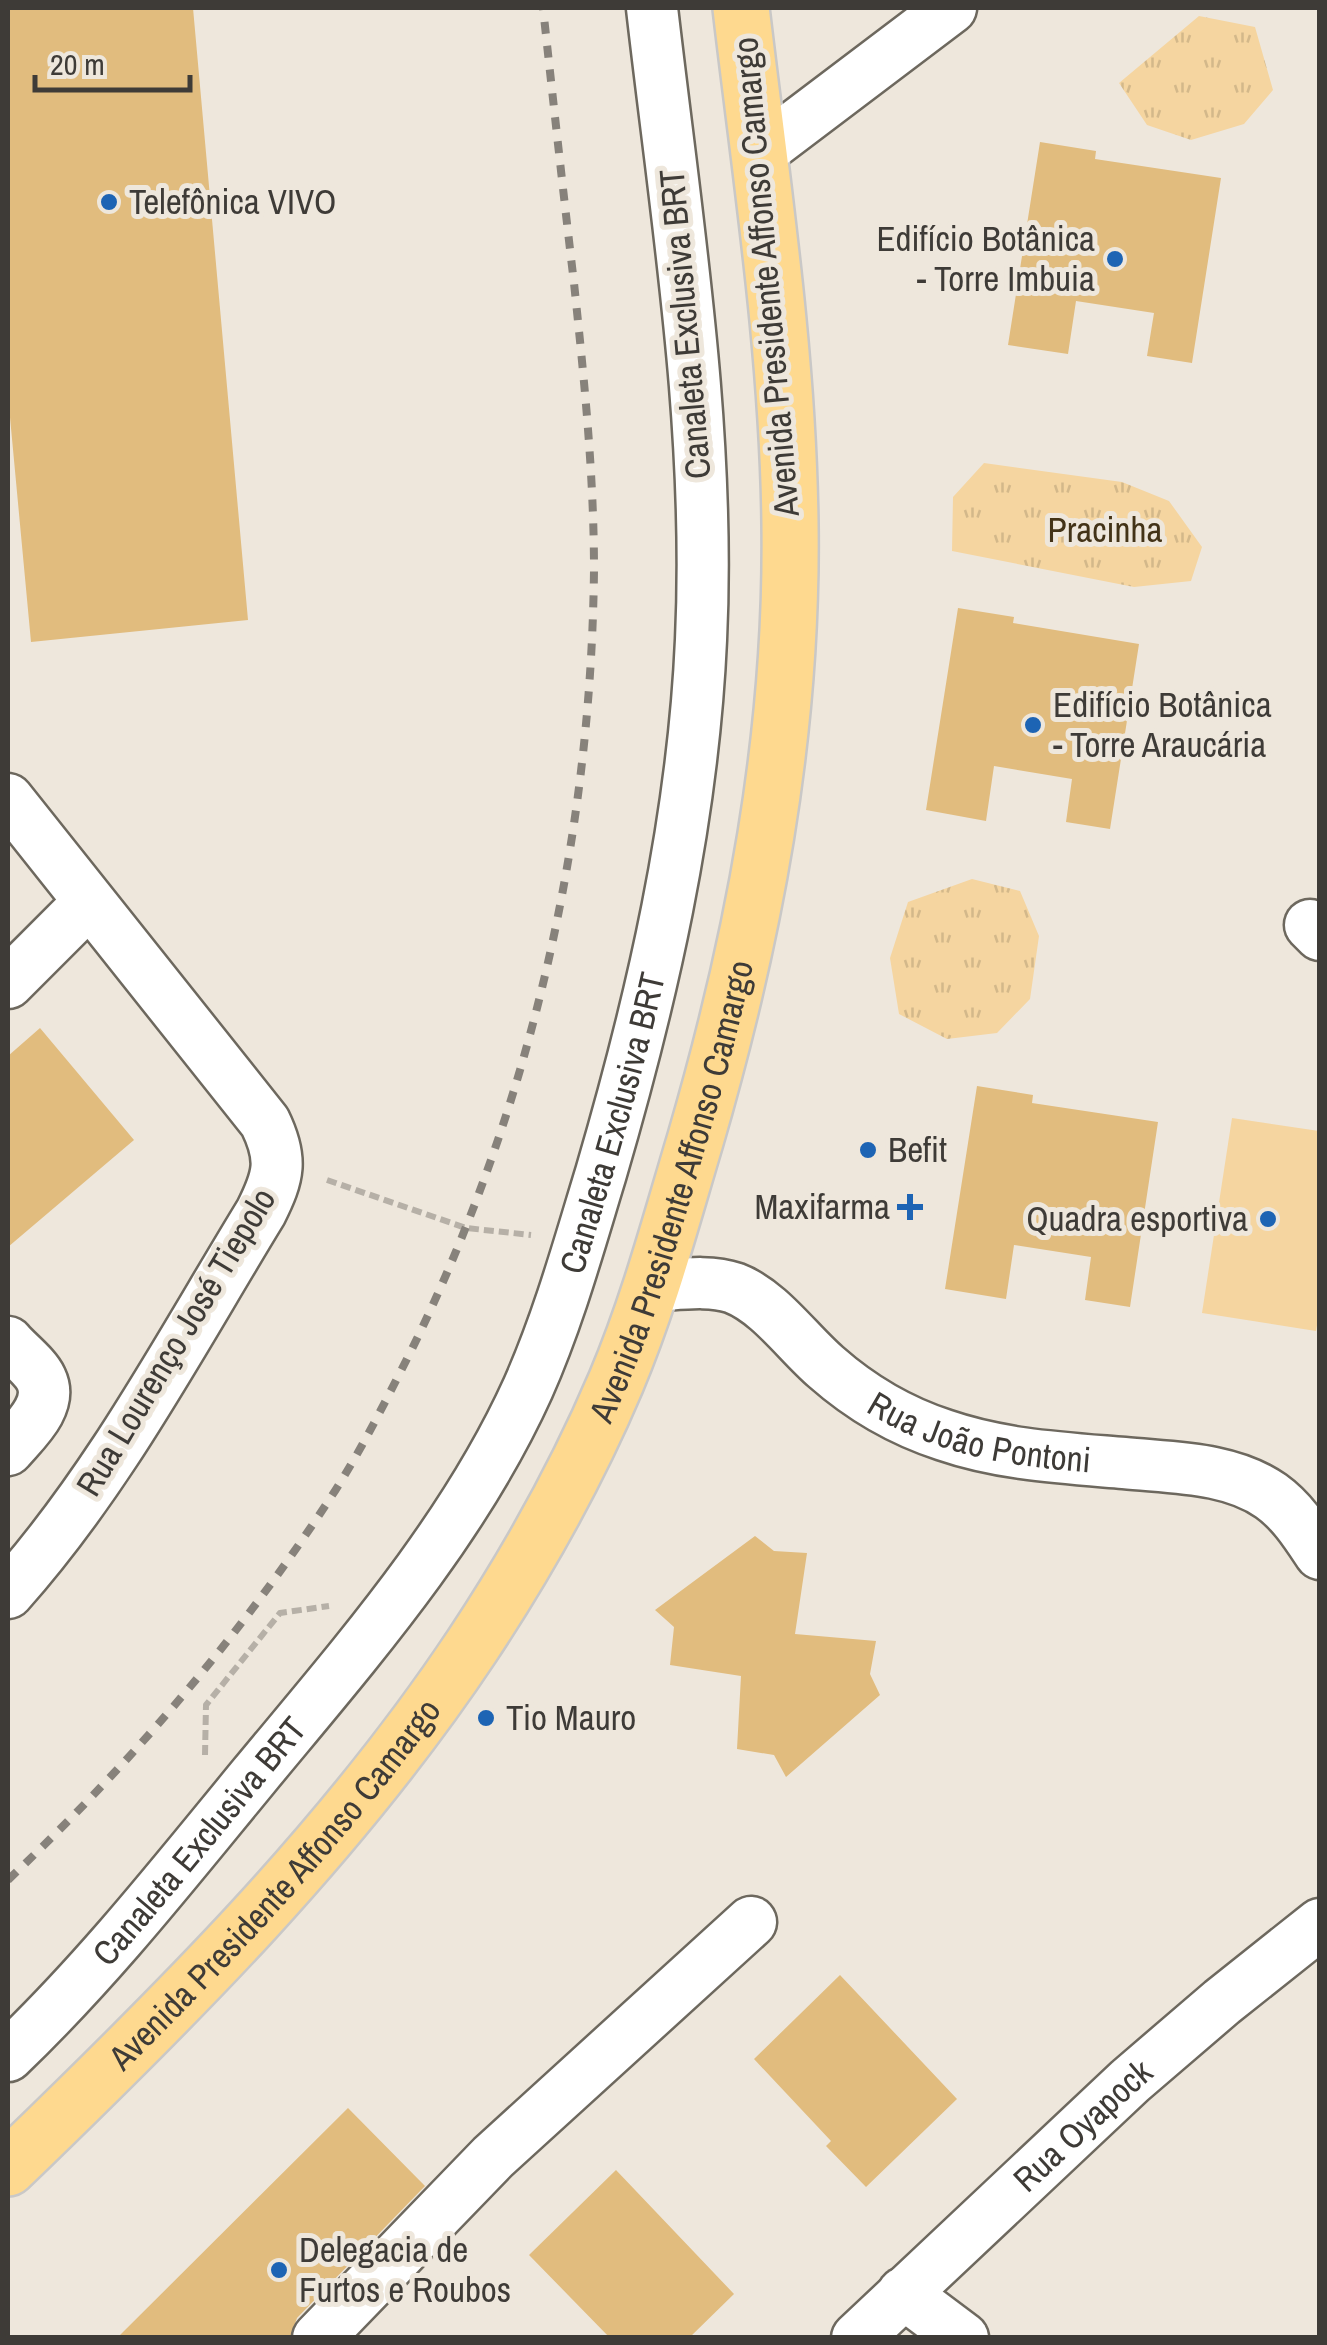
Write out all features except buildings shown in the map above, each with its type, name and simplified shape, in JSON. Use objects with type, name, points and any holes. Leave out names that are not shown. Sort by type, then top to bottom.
[{"type":"main road","name":"Avenida Presidente Affonso Camargo","points":[[8,2168],[232,1942],[354,1804],[416,1726],[500,1601],[576,1468],[617,1379],[650,1286],[724,1043],[748,943],[780,741],[788,631],[790,524],[780,348],[741,8]]},
{"type":"street","name":"Canaleta Exclusiva BRT","points":[[8,2056],[79,1986],[126,1931],[329,1686],[420,1569],[512,1419],[555,1321],[577,1253],[618,1115],[665,920],[694,732],[701,638],[700,450],[652,8]]},
{"type":"street","points":[[758,154],[951,8]]},
{"type":"street","name":"Rua Lourenço José Tiepolo","points":[[8,799],[265,1122],[275,1142],[278,1164],[273,1188],[261,1212],[114,1451],[66,1521],[8,1594]]},
{"type":"street","points":[[8,984],[89,902]]},
{"type":"street","name":"Rua João Pontoni","points":[[650,1286],[706,1284],[733,1288],[759,1303],[861,1395],[942,1435],[1034,1456],[1200,1470],[1240,1480],[1270,1496],[1291,1514],[1320,1554]]},
{"type":"street","points":[[8,1342],[41,1379],[44,1394],[40,1411],[8,1450]]},
{"type":"street","points":[[318,2338],[493,2157],[751,1922]]},
{"type":"street","name":"Rua Oyapock","points":[[858,2338],[1130,2081],[1320,1924]]},
{"type":"street","points":[[903,2294],[963,2338]]},
{"type":"path","points":[[278,1164],[466,1228],[542,1236],[577,1253]]},
{"type":"path","points":[[206,1762],[206,1705],[280,1613],[334,1605]]},
{"type":"green space","points":[[1199,16],[1255,27],[1273,90],[1244,124],[1191,140],[1147,125],[1119,83]]},
{"type":"green space","name":"Pracinha","points":[[984,463],[1122,482],[1169,501],[1202,547],[1191,581],[1134,587],[952,551],[953,497]]},
{"type":"green space","points":[[972,879],[1020,891],[1039,936],[1030,999],[997,1033],[947,1039],[899,1014],[890,958],[908,902]]},
{"type":"green space","name":"Quadra esportiva","points":[[1232,1118],[1319,1131],[1320,1308],[1316,1331],[1202,1313]]},
{"type":"railway","points":[[8,1880],[97,1791],[181,1698],[259,1600],[331,1497],[410,1353],[452,1260],[489,1166],[520,1069],[546,972],[581,772],[594,570],[585,390],[543,8]]},
{"type":"place","name":"Telefônica VIVO","points":[[109,202]]},
{"type":"place","name":"Edifício Botânica - Torre Imbuia","points":[[1115,259]]},
{"type":"place","name":"Edifício Botânica - Torre Araucária","points":[[1033,725]]},
{"type":"place","name":"Befit","points":[[868,1150]]},
{"type":"place","name":"Maxifarma","points":[[910,1207]]},
{"type":"place","name":"Quadra esportiva","points":[[1268,1219]]},
{"type":"place","name":"Tio Mauro","points":[[486,1718]]},
{"type":"place","name":"Delegacia de Furtos e Roubos","points":[[279,2270]]}]
